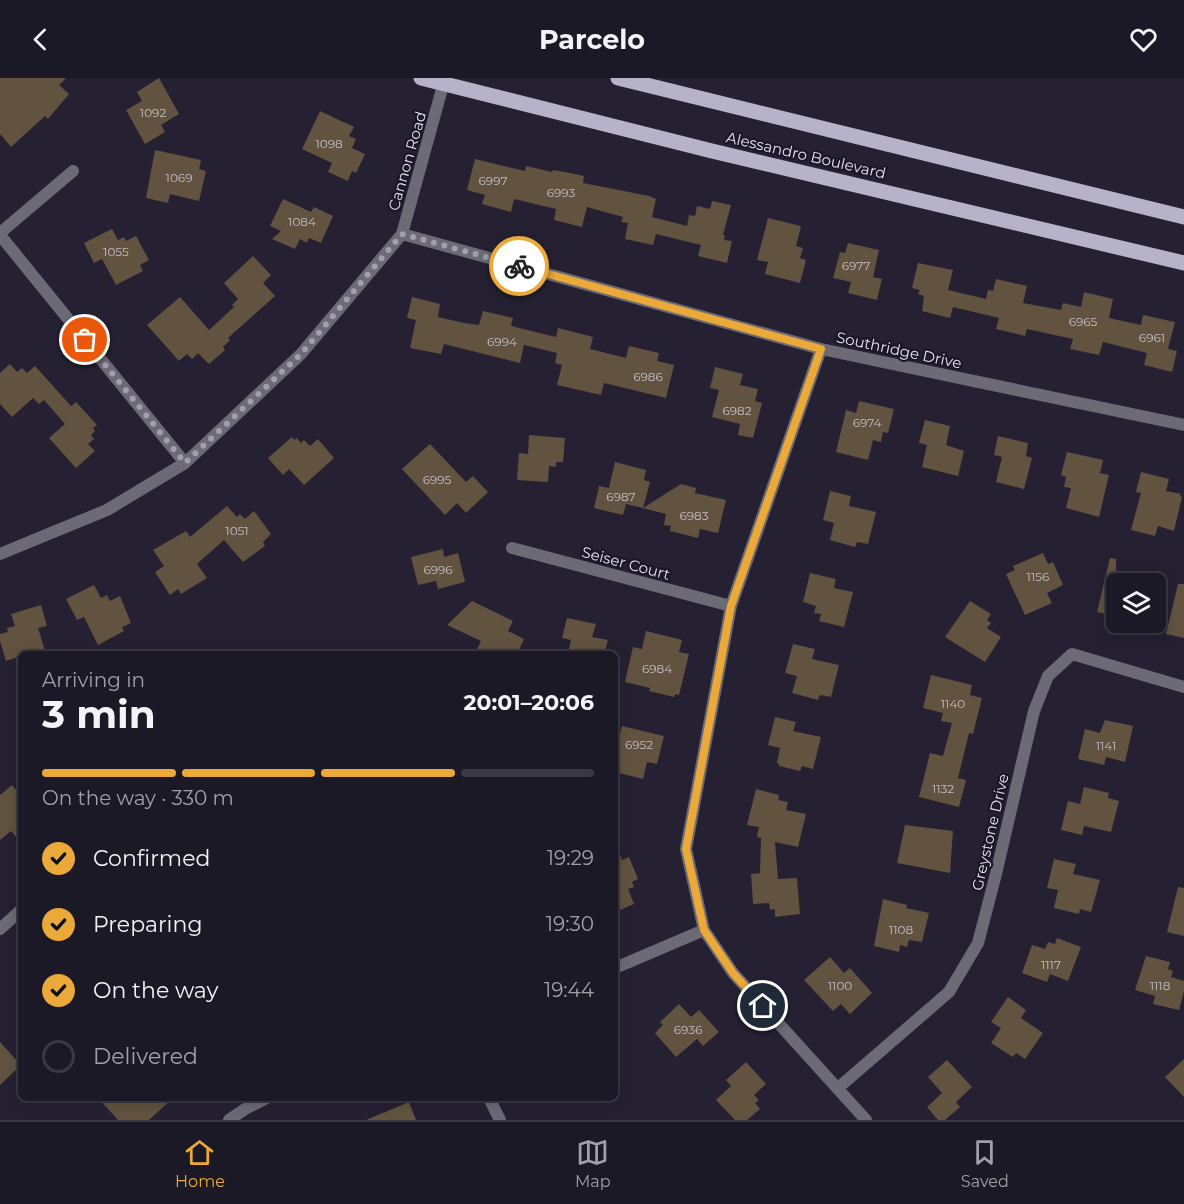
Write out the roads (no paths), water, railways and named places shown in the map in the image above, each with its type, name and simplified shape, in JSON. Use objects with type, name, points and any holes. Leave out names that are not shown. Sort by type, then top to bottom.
[{"type":"main road","name":"Alessandro Boulevard","points":[[421,78],[444,81],[735,156],[1184,263]]},
{"type":"main road","name":"Alessandro Boulevard","points":[[618,78],[1184,217]]},
{"type":"street","name":"Cannon Road","points":[[0,554],[107,510],[185,463],[301,354],[402,234],[444,81]]},
{"type":"street","points":[[73,171],[0,234],[185,463]]},
{"type":"street","name":"Southridge Drive","points":[[402,234],[821,349],[1184,425]]},
{"type":"street","points":[[821,349],[731,606],[686,849],[704,930],[733,973],[866,1120]]},
{"type":"street","name":"Seiser Court","points":[[512,548],[731,606]]},
{"type":"street","name":"Greystone Drive","points":[[838,1088],[948,992],[978,943],[1034,711],[1048,676],[1072,654],[1184,687]]},
{"type":"street","points":[[0,928],[18,913]]},
{"type":"street","points":[[618,967],[704,930]]},
{"type":"street","points":[[229,1120],[261,1101]]},
{"type":"street","points":[[490,1101],[500,1120]]}]
